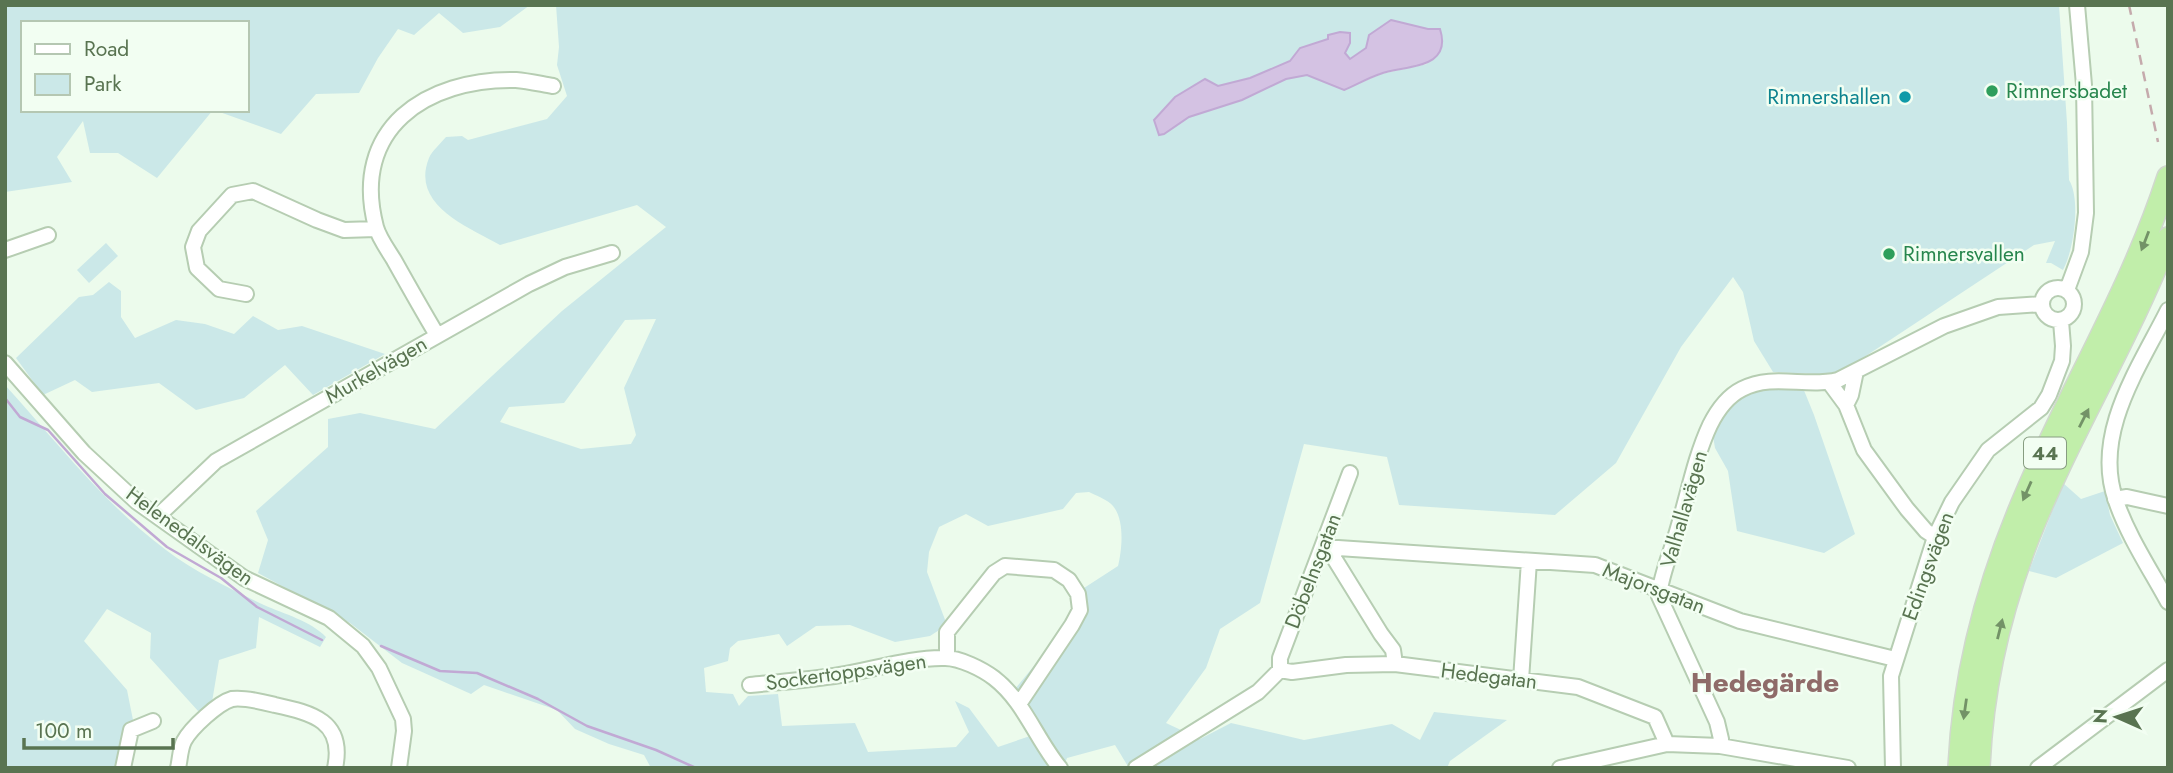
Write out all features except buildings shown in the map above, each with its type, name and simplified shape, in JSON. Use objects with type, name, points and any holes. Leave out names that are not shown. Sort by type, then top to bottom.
[{"type":"highway","name":"44","points":[[1959,768],[1972,664],[1996,573],[2025,495],[2138,260],[2168,177]]},
{"type":"highway","name":"44","points":[[1979,768],[1991,668],[2009,593],[2028,539],[2066,453],[2136,314],[2168,238]]},
{"type":"street","points":[[2067,290],[2081,252],[2086,213],[2084,85],[2077,5]]},
{"type":"street","points":[[437,335],[376,229],[371,192],[375,157],[404,113],[442,92],[474,84],[516,80],[553,86]]},
{"type":"street","points":[[246,294],[219,289],[197,268],[193,247],[199,231],[232,195],[253,191],[344,230],[376,229]]},
{"type":"street","points":[[5,250],[48,235]]},
{"type":"street","name":"Murkelvägen","points":[[158,516],[216,461],[437,335],[556,271],[612,253]]},
{"type":"street","points":[[2050,290],[2067,290],[2074,299],[2075,307],[2069,317],[2061,321],[2048,317],[2042,304],[2045,296],[2050,290]]},
{"type":"street","name":"Valhallavägen","points":[[1720,746],[1717,722],[1659,596],[1702,446],[1710,425],[1728,400],[1741,389],[1759,383],[1779,380],[1829,382],[1955,322],[1998,307],[2042,304]]},
{"type":"street","points":[[2168,310],[2119,406],[2111,442],[2110,472],[2115,499],[2168,602]]},
{"type":"street","name":"Edingsvägen","points":[[1893,768],[1889,688],[1895,659],[1935,537],[1957,493],[1988,450],[2041,408],[2049,395],[2062,361],[2061,321]]},
{"type":"street","name":"Helenedalsvägen","points":[[5,363],[84,453],[137,502],[244,578],[328,618],[363,646],[379,668],[403,719],[399,768]]},
{"type":"street","points":[[1846,405],[1856,371]]},
{"type":"street","points":[[1829,382],[1846,405],[1864,450],[1907,509],[1926,531],[1935,537]]},
{"type":"street","name":"Döbelnsgatan","points":[[1280,670],[1280,658],[1329,547],[1350,473]]},
{"type":"street","points":[[2115,499],[2127,497],[2168,506]]},
{"type":"street","points":[[1329,547],[1381,635],[1393,650],[1395,664]]},
{"type":"street","name":"Majorsgatan","points":[[1329,547],[1595,565],[1740,621],[1895,659]]},
{"type":"street","points":[[1521,680],[1529,561]]},
{"type":"street","points":[[947,658],[947,632],[994,573],[1005,566],[1054,570],[1069,580],[1078,594],[1080,610],[1073,625],[1019,704]]},
{"type":"street","name":"Sockertoppsvägen","points":[[750,685],[839,675],[893,664],[947,658],[976,668],[995,679],[1019,704],[1037,737],[1060,768]]},
{"type":"street","name":"Hedegatan","points":[[1280,670],[1292,672],[1346,665],[1395,664],[1578,687],[1655,717],[1667,744]]},
{"type":"street","points":[[1136,768],[1258,692],[1280,670]]},
{"type":"street","points":[[2038,768],[2168,670]]},
{"type":"street","points":[[178,768],[183,742],[204,718],[232,699],[300,710],[327,723],[337,742],[335,768]]},
{"type":"street","points":[[122,768],[131,730],[153,721]]},
{"type":"street","points":[[1560,768],[1667,744],[1720,746],[1773,761],[1848,768]]},
{"type":"green space","points":[[5,5],[530,5],[500,27],[463,33],[439,13],[414,35],[398,29],[359,93],[316,94],[281,134],[220,112],[248,112],[248,21],[21,21],[21,112],[211,112],[157,178],[118,153],[90,153],[83,121],[57,157],[72,182],[5,192]]},
{"type":"green space","points":[[556,5],[2059,5],[2069,180],[2075,199],[2075,225],[2063,270],[2046,263],[2055,241],[2034,245],[1837,375],[1773,372],[1754,341],[1743,292],[1733,277],[1681,347],[1616,463],[1555,515],[1399,505],[1387,457],[1304,444],[1260,603],[1220,629],[1206,668],[1166,723],[1200,739],[1231,723],[1304,740],[1392,724],[1420,740],[1434,712],[1507,720],[1450,761],[1447,768],[1129,768],[1115,745],[1067,758],[1063,768],[651,768],[644,755],[575,729],[557,710],[484,685],[471,694],[402,663],[350,623],[258,573],[268,540],[256,511],[328,447],[328,419],[360,413],[435,429],[562,311],[666,227],[637,205],[500,245],[458,222],[435,201],[428,189],[425,174],[430,155],[446,137],[462,136],[468,140],[547,119],[567,96],[557,65],[559,47]],"holes":[[[1391,20],[1428,29],[1440,29],[1427,64],[1381,74],[1344,90],[1307,75],[1286,79],[1242,100],[1189,117],[1218,86],[1250,78],[1290,61],[1300,48],[1328,39],[1328,35],[1350,43],[1345,53],[1350,59],[1366,48]],[[656,319],[624,388],[636,435],[631,444],[581,449],[500,422],[509,407],[564,403],[625,320]],[[1089,492],[1105,500],[1117,512],[1121,527],[1118,566],[1084,588],[1086,596],[1066,627],[1015,689],[1013,708],[1030,736],[998,747],[969,708],[955,701],[969,732],[956,747],[868,752],[855,723],[782,726],[778,694],[748,696],[739,706],[733,694],[706,692],[704,668],[728,661],[730,648],[738,641],[779,634],[787,646],[816,626],[850,625],[895,642],[930,636],[947,625],[927,572],[929,552],[939,527],[966,514],[988,526],[1063,509],[1076,493]]]},
{"type":"green space","points":[[106,243],[118,256],[89,283],[77,270]]},
{"type":"green space","points":[[109,282],[121,291],[121,317],[135,338],[176,320],[205,324],[234,334],[253,316],[278,330],[302,326],[385,354],[313,395],[285,365],[244,398],[196,410],[159,383],[92,392],[75,380],[43,395],[16,358],[79,297],[93,295]]},
{"type":"green space","points":[[1801,383],[1855,534],[1824,553],[1737,531],[1728,471],[1715,448],[1713,436],[1724,413],[1744,392]]},
{"type":"green space","points":[[5,385],[82,472],[143,532],[201,573],[320,631],[326,637],[320,647],[259,617],[256,648],[219,660],[212,702],[199,712],[150,658],[151,633],[107,609],[84,641],[127,690],[133,720],[117,768],[5,768]]},
{"type":"green space","points":[[2063,483],[2081,499],[2105,491],[2110,515],[2123,543],[2056,578],[2029,571]]},
{"type":"shaded area","points":[[1391,20],[1428,29],[1440,29],[1440,52],[1424,64],[1380,74],[1344,90],[1307,75],[1286,79],[1242,100],[1189,117],[1159,135],[1154,120],[1175,97],[1205,79],[1218,86],[1250,78],[1290,61],[1300,48],[1340,32],[1350,33],[1350,43],[1345,53],[1350,59],[1366,48],[1369,35]]},
{"type":"waterway","points":[[5,398],[20,417],[48,430],[105,494],[167,547],[221,578],[257,607],[322,640]]},
{"type":"waterway","points":[[381,646],[440,671],[477,673],[538,699],[587,726],[656,750],[696,768]]},
{"type":"railway","points":[[2129,5],[2158,142]]},
{"type":"place","name":"Rimnersbadet","points":[[1992,91]]},
{"type":"place","name":"Rimnershallen","points":[[1905,97]]},
{"type":"place","name":"Rimnersvallen","points":[[1889,254]]},
{"type":"district","name":"Hedegärde","points":[[1765,682]]}]
